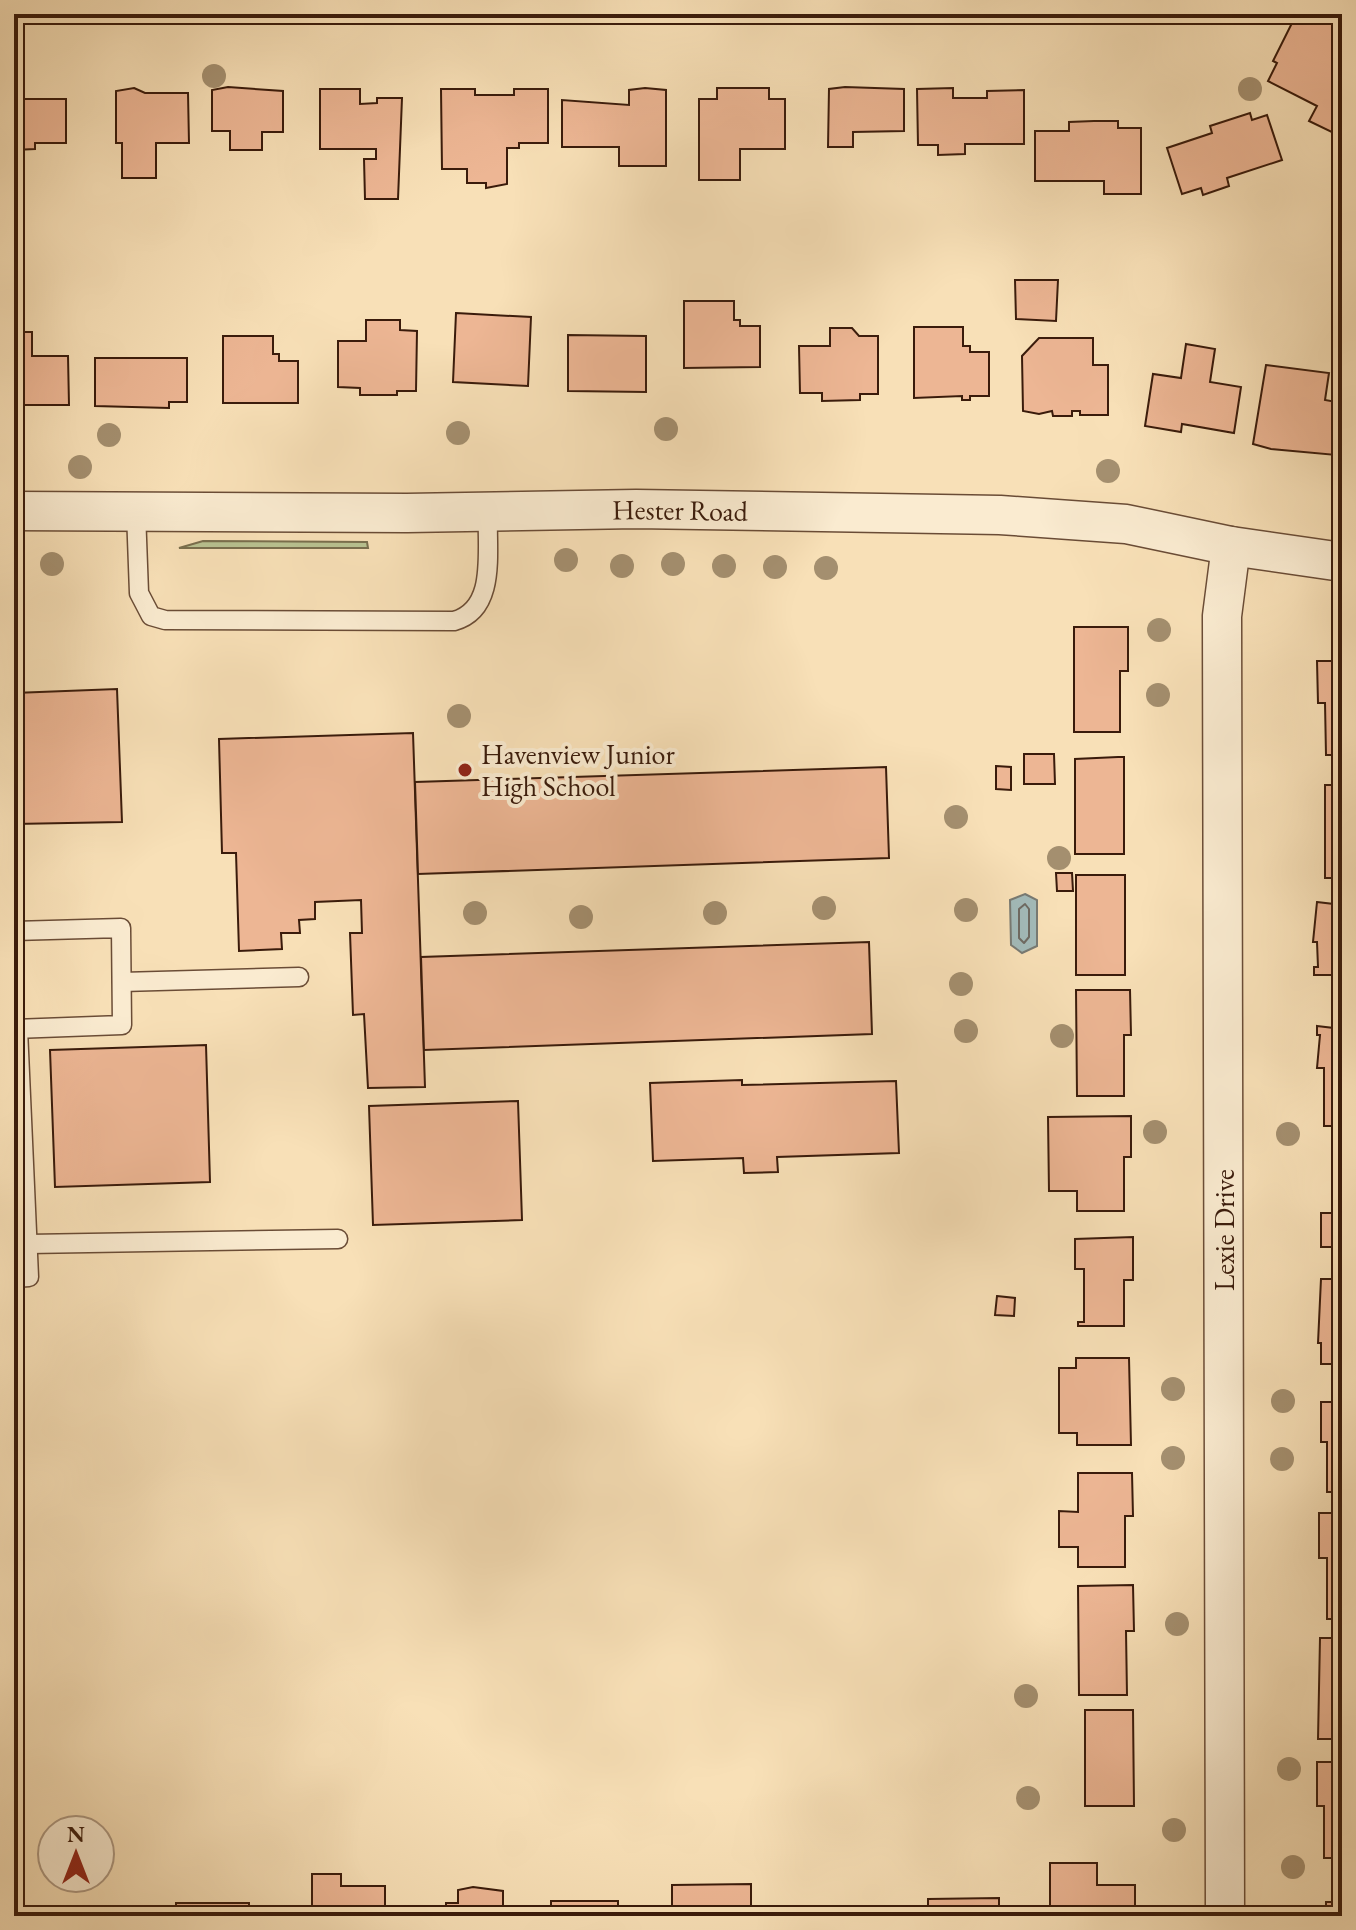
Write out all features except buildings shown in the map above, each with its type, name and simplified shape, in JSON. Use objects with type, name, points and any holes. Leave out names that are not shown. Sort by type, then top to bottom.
[{"type":"street","name":"Hester Road","points":[[14,511],[488,512],[636,509],[1000,515],[1126,524],[1231,546],[1342,562]]},
{"type":"street","name":"Lexie Drive","points":[[1225,1916],[1222,616],[1231,546]]},
{"type":"lane","points":[[136,512],[139,593],[151,616],[165,620],[409,621],[454,621],[468,617],[480,605],[484,595],[488,512]]},
{"type":"lane","points":[[14,931],[121,928],[122,982],[122,1025],[16,1029],[29,1277],[14,1278]]},
{"type":"lane","points":[[122,982],[299,977]]},
{"type":"lane","points":[[28,1244],[338,1239]]},
{"type":"green space","points":[[203,541],[367,542],[368,548],[179,548]]},
{"type":"water","points":[[1025,894],[1037,900],[1037,946],[1022,953],[1011,945],[1010,900]]},
{"type":"place","name":"Havenview Junior High School","points":[[465,770]]}]
